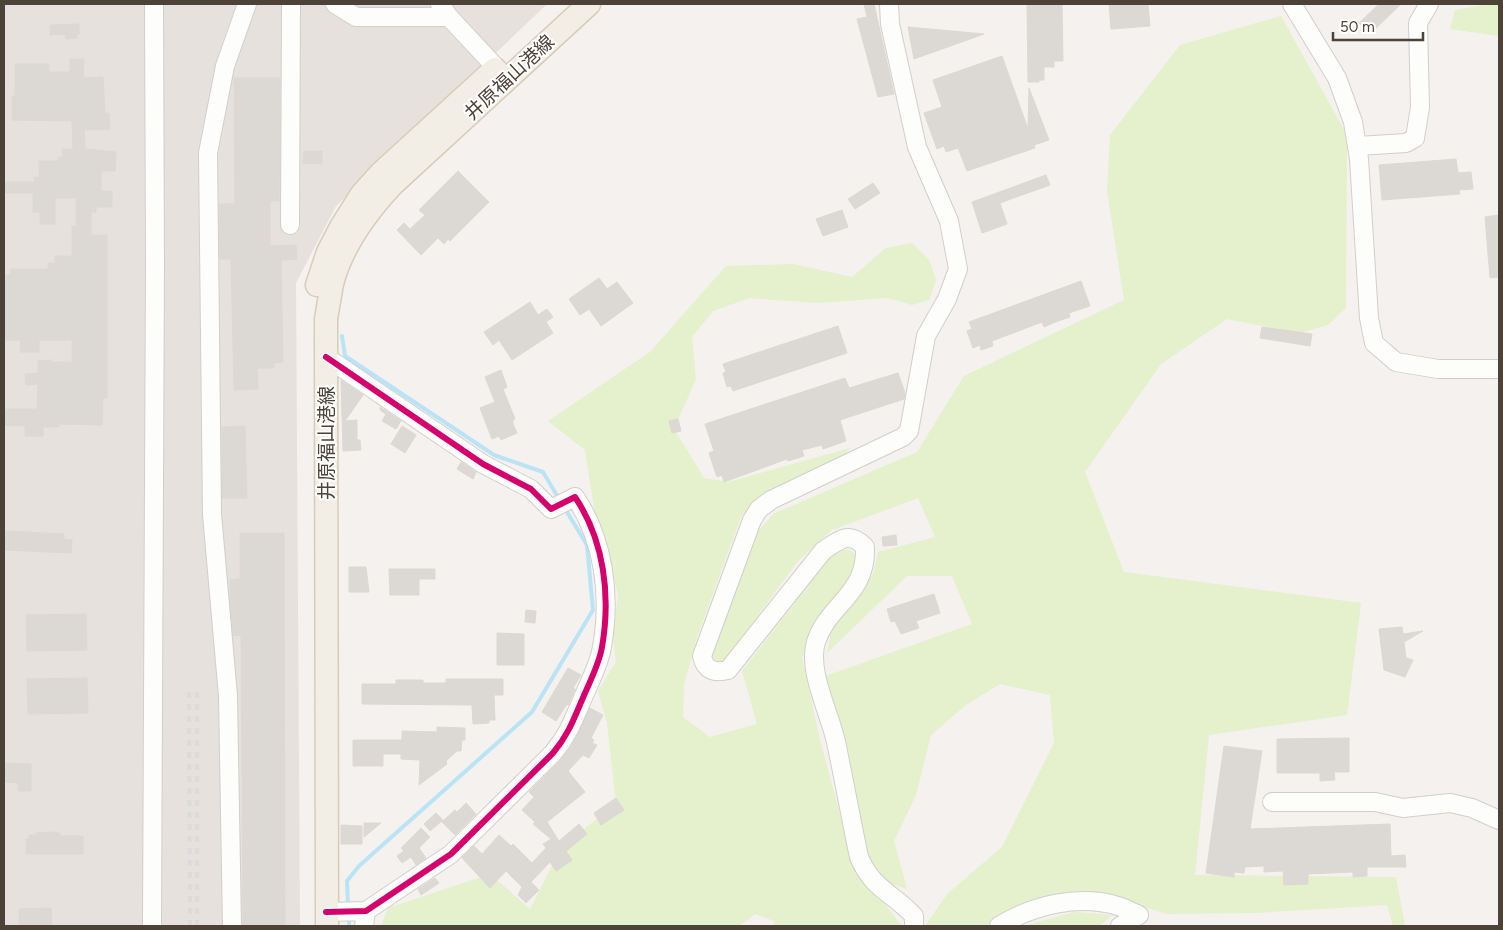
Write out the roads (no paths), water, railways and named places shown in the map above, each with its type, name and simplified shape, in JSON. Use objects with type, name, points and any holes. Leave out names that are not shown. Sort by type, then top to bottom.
[{"type":"main road","name":"井原福山港線","points":[[327,919],[326,319],[333,282],[355,232],[373,206],[567,4]]},
{"type":"main road","name":"井原福山港線","points":[[327,919],[313,312],[317,281],[337,235],[362,194],[381,173],[589,4]]},
{"type":"street","points":[[152,926],[156,264],[154,4]]},
{"type":"street","points":[[232,926],[228,696],[212,514],[208,153],[225,66],[247,4]]},
{"type":"street","points":[[290,226],[291,4]]},
{"type":"street","points":[[334,4],[356,17],[445,10],[501,74]]},
{"type":"street","points":[[889,4],[890,24],[917,147],[949,221],[958,269],[947,299],[926,336],[909,431],[903,437],[771,500],[759,509],[752,520],[702,656],[703,663],[709,670],[718,672],[728,670],[823,551],[841,539],[850,537],[858,539],[865,547],[866,560],[858,583],[823,627],[815,643],[815,669],[836,739],[859,857],[865,872],[876,885],[914,916],[914,926]]},
{"type":"street","points":[[1292,4],[1337,78],[1353,122],[1358,146],[1369,318],[1374,343],[1396,362],[1438,369],[1499,369]]},
{"type":"street","points":[[1358,146],[1406,143],[1415,138],[1420,107],[1418,23],[1429,4]]},
{"type":"street","points":[[326,358],[483,464],[531,489],[551,509],[575,497],[586,514],[601,554],[606,606],[602,648],[566,737],[532,774],[451,854],[363,916],[327,919]]},
{"type":"street","points":[[1272,802],[1375,802],[1403,808],[1450,803],[1472,808],[1499,820]]},
{"type":"street","points":[[1000,926],[1028,912],[1047,906],[1088,901],[1118,906],[1139,915],[1120,926]]},
{"type":"waterway","points":[[342,336],[345,356],[494,455],[543,472],[559,499]]},
{"type":"waterway","points":[[348,907],[347,881],[359,866],[532,712],[593,610],[587,545],[564,507]]},
{"type":"waterway","points":[[349,916],[349,926]]},
{"type":"railway","points":[[189,692],[190,926]]},
{"type":"railway","points":[[197,692],[197,926]]}]
